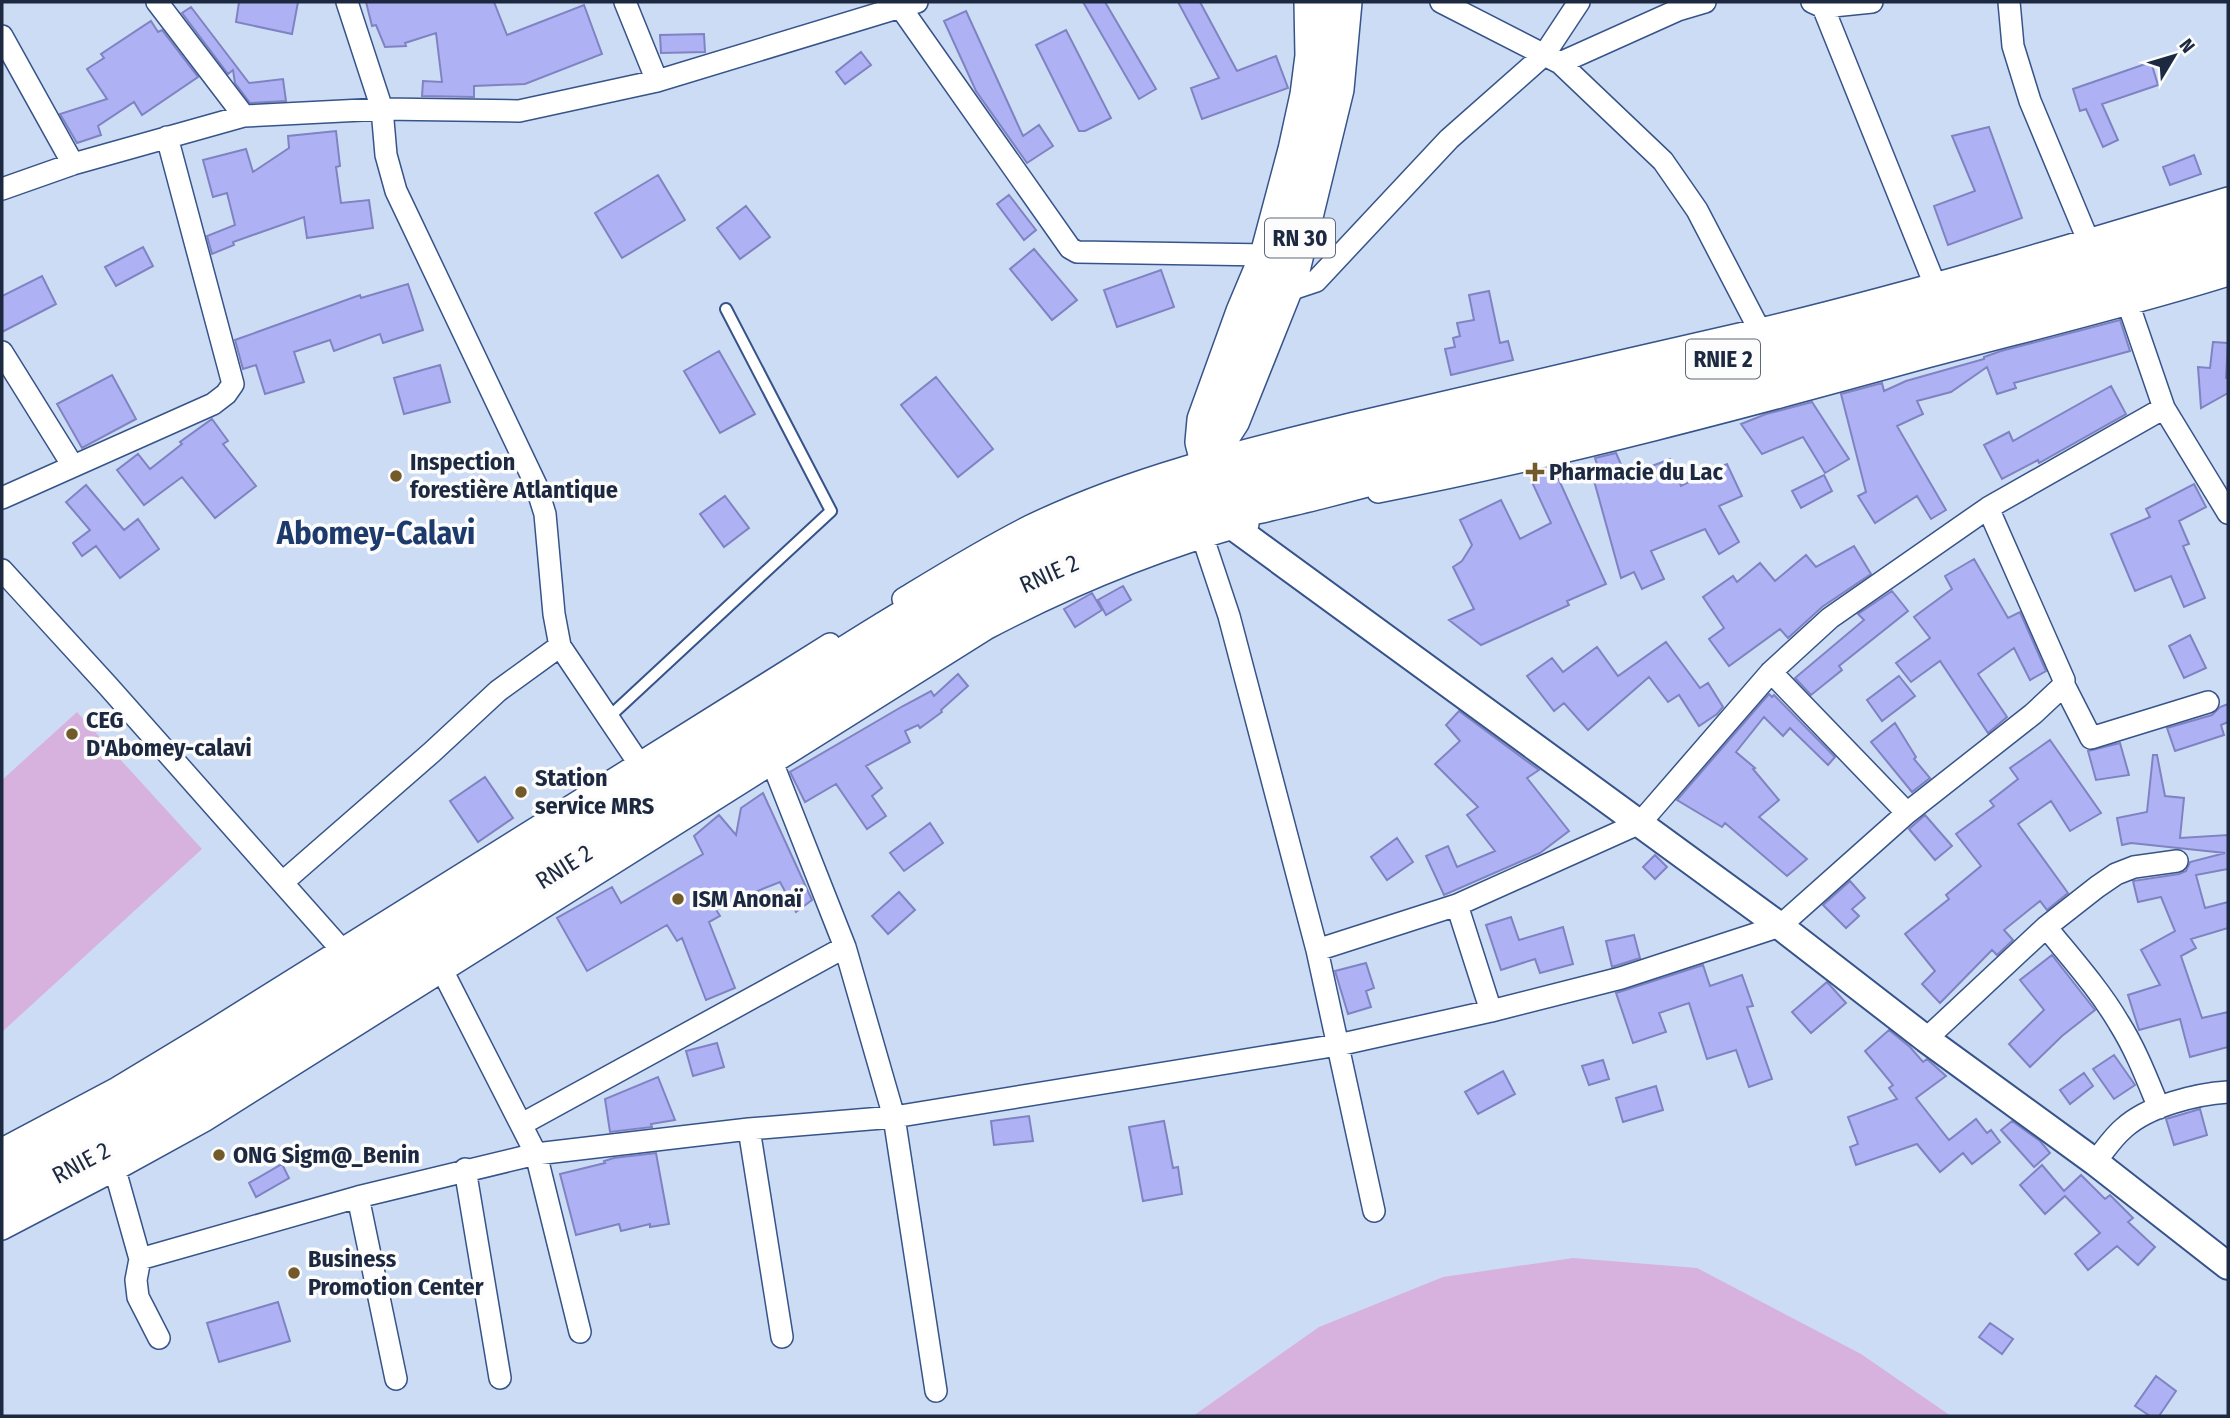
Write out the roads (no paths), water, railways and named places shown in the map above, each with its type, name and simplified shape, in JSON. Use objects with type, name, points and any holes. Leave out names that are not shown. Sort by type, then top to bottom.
[{"type":"highway","name":"RNIE 2","points":[[2,1206],[280,1049],[966,614],[1053,571],[1216,503],[1728,358],[2106,258],[2228,221]]},
{"type":"highway","name":"RNIE 2","points":[[2,1170],[64,1139],[318,991],[916,611],[1029,549],[1089,522],[1137,503],[1216,503],[1303,495],[1531,436],[1793,373],[2120,285],[2228,252]]},
{"type":"main road","name":"RN 30","points":[[1216,503],[1203,442],[1205,420],[1268,255],[1308,95],[1313,57],[1312,2]]},
{"type":"main road","name":"RN 30","points":[[1216,503],[1232,420],[1292,270],[1336,89],[1344,2]]},
{"type":"street","points":[[157,2],[244,116]]},
{"type":"street","points":[[347,2],[382,108],[386,155],[397,191],[536,485],[547,527],[554,614],[560,646],[638,762]]},
{"type":"street","points":[[625,2],[657,81]]},
{"type":"street","points":[[1441,2],[1552,59],[1663,161],[1697,210],[1759,329]]},
{"type":"street","points":[[1552,59],[1579,2]]},
{"type":"street","points":[[1283,292],[1316,281],[1449,139],[1552,59],[1704,2]]},
{"type":"street","points":[[1872,2],[1816,4],[1935,285]]},
{"type":"street","points":[[2009,2],[2013,46],[2030,101],[2088,240]]},
{"type":"street","points":[[2,189],[73,164],[244,116],[382,108],[519,111],[657,81],[909,5],[1070,248],[1077,252],[1268,255]]},
{"type":"street","points":[[2,36],[73,164]]},
{"type":"street","points":[[2,498],[213,404],[226,394],[233,384],[167,137]]},
{"type":"street","points":[[2,1229],[215,1114],[953,648],[1009,617],[1103,573],[1216,503],[1517,384],[1759,329],[1935,285],[2228,198]]},
{"type":"street","points":[[2,1149],[117,1088],[638,762],[994,545],[1082,503],[1345,499],[1473,474],[1775,399],[2129,306],[2228,275]]},
{"type":"street","points":[[2129,306],[2164,408],[2228,513]]},
{"type":"street","points":[[2,352],[73,466]]},
{"type":"street","points":[[1317,950],[1457,905],[1640,823],[1771,671],[1830,618],[1988,508],[2164,408]]},
{"type":"street","points":[[1216,503],[1780,926],[1926,1039],[2095,1162],[2228,1266]]},
{"type":"street","points":[[1216,503],[1229,616],[1317,950],[1374,1211]]},
{"type":"street","points":[[1988,508],[2064,685],[2091,738],[2208,702]]},
{"type":"street","points":[[2,570],[341,950]]},
{"type":"street","points":[[283,882],[498,691],[560,646]]},
{"type":"street","points":[[1771,671],[1907,813]]},
{"type":"street","points":[[139,1259],[358,1197],[536,1154],[749,1129],[894,1117],[1338,1045],[1492,1011],[1621,978],[1780,926],[1907,813],[2033,714],[2064,685]]},
{"type":"street","points":[[772,762],[845,947],[894,1117],[936,1391]]},
{"type":"street","points":[[1926,1039],[2046,928],[2116,874],[2134,867],[2177,861]]},
{"type":"street","points":[[1457,905],[1492,1011]]},
{"type":"street","points":[[2046,928],[2096,989],[2118,1021],[2139,1060],[2158,1108]]},
{"type":"street","points":[[522,1124],[845,947]]},
{"type":"street","points":[[442,970],[536,1154],[580,1332]]},
{"type":"street","points":[[2095,1162],[2124,1127],[2158,1108],[2192,1097],[2228,1092]]},
{"type":"street","points":[[749,1129],[782,1337]]},
{"type":"street","points":[[465,1169],[500,1378]]},
{"type":"street","points":[[115,1170],[139,1259],[136,1280],[138,1297],[159,1338]]},
{"type":"street","points":[[358,1197],[396,1378]]},
{"type":"lane","points":[[609,717],[831,511],[726,309]]},
{"type":"place","name":"Pharmacie du Lac","points":[[1535,472]]},
{"type":"place","name":"Inspection forestière Atlantique","points":[[396,476]]},
{"type":"place","name":"CEG D'Abomey-calavi","points":[[72,734]]},
{"type":"place","name":"Station service MRS","points":[[521,792]]},
{"type":"place","name":"ISM Anonaï","points":[[678,899]]},
{"type":"place","name":"ONG Sigm@_Benin","points":[[219,1155]]},
{"type":"place","name":"Business Promotion Center","points":[[294,1273]]},
{"type":"district","name":"Abomey-Calavi","points":[[376,533]]}]
